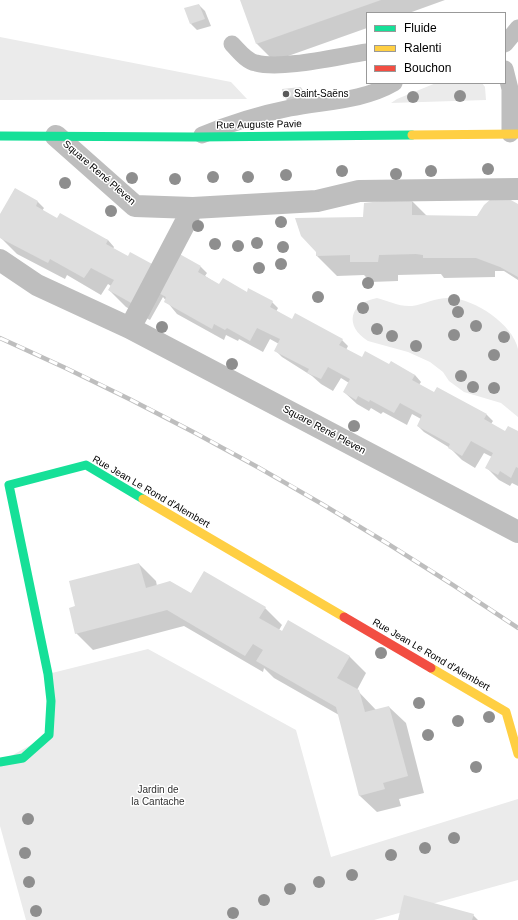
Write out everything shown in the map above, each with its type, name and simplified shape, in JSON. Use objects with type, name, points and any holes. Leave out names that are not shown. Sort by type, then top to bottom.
[{"type":"street","name":"Rue Auguste Pavie","points":[[0,136],[197,137],[514,134]]},
{"type":"street","name":"Square René Pleven","points":[[56,136],[135,206],[193,208],[317,201],[359,191],[518,189]]},
{"type":"street","points":[[130,328],[193,208]]},
{"type":"street","name":"Square René Pleven","points":[[0,260],[37,285],[130,328],[518,532]]},
{"type":"street","name":"Rue Jean Le Rond d'Alembert","points":[[0,762],[23,758],[49,735],[52,701],[48,674],[4,482],[86,465],[506,712],[518,754]]},
{"type":"lane","points":[[506,43],[518,28]]},
{"type":"lane","points":[[232,44],[242,55],[255,63],[276,66],[366,52]]},
{"type":"lane","points":[[506,73],[510,90],[514,134]]},
{"type":"lane","points":[[197,137],[225,125],[255,116],[290,108],[365,96],[380,91],[392,84]]},
{"type":"green space","points":[[0,37],[231,82],[247,99],[0,100]]},
{"type":"green space","points":[[434,84],[483,84],[485,87],[486,100],[391,103],[397,99]]},
{"type":"green space","points":[[377,298],[398,305],[407,306],[446,298],[460,299],[481,308],[501,322],[515,340],[518,349],[518,417],[501,403],[464,392],[449,381],[443,372],[430,362],[408,352],[368,341],[360,335],[355,329],[353,316],[360,305]]},
{"type":"green space","name":"Jardin de la Cantache","points":[[148,649],[296,730],[331,857],[518,799],[518,880],[374,920],[26,920],[0,826],[0,762],[49,735],[48,674]]},
{"type":"building","points":[[240,0],[381,0],[256,44]]},
{"type":"building","points":[[199,4],[205,19],[190,24],[184,8]]},
{"type":"building","points":[[301,87],[303,95],[283,98],[282,89]]},
{"type":"building","points":[[15,188],[38,201],[36,206],[57,218],[60,213],[108,240],[106,244],[128,256],[130,252],[154,265],[133,304],[108,290],[114,280],[91,268],[84,278],[50,259],[48,263],[0,238],[0,214]]},
{"type":"building","points":[[500,194],[518,204],[518,277],[500,267],[476,258],[423,258],[423,255],[416,254],[379,255],[378,262],[350,262],[350,255],[316,256],[316,252],[301,236],[295,218],[363,217],[364,203],[391,200],[412,200],[412,215],[477,216],[484,205],[492,198]]},
{"type":"building","points":[[176,252],[201,266],[198,272],[219,284],[223,278],[247,292],[248,288],[273,301],[270,307],[292,319],[295,313],[343,339],[339,345],[362,357],[365,351],[389,364],[391,361],[415,375],[412,380],[434,392],[437,387],[487,414],[484,419],[505,431],[508,426],[518,431],[518,468],[516,467],[511,478],[500,471],[498,475],[485,468],[493,453],[471,441],[462,456],[448,448],[450,444],[417,426],[422,415],[400,403],[394,413],[370,400],[369,402],[358,396],[356,400],[343,392],[350,379],[328,367],[321,379],[307,373],[309,369],[274,351],[280,339],[257,328],[250,341],[227,328],[225,330],[214,324],[212,329],[164,302],[166,297],[155,291]]},
{"type":"building","points":[[139,563],[146,588],[170,581],[191,593],[204,571],[266,607],[259,618],[282,631],[288,620],[350,656],[337,678],[359,690],[365,712],[389,706],[408,776],[383,783],[385,789],[359,796],[336,707],[256,661],[263,650],[253,644],[245,656],[167,610],[75,634],[69,608],[75,606],[69,581]]},
{"type":"building","points":[[404,895],[474,914],[472,920],[398,920]]},
{"type":"railway","points":[[0,338],[134,401],[265,471],[393,547],[518,628]]},
{"type":"traffic: fast","points":[[0,136],[197,137],[412,135]]},
{"type":"traffic: fast","points":[[0,762],[23,758],[49,735],[51,701],[48,674],[9,485],[86,465],[143,499]]},
{"type":"traffic: slow","points":[[412,135],[518,134]]},
{"type":"traffic: slow","points":[[143,499],[344,617]]},
{"type":"traffic: slow","points":[[431,668],[506,712],[518,754]]},
{"type":"traffic: jam","points":[[344,617],[431,668]]},
{"type":"place","name":"Saint-Saëns","points":[[286,94]]}]
